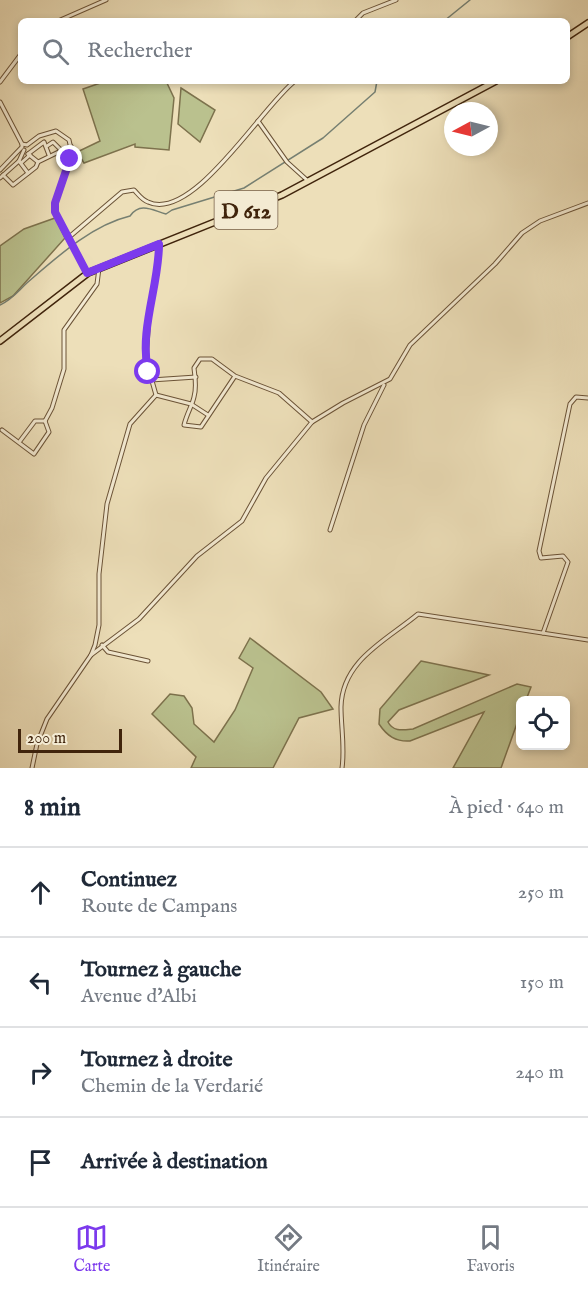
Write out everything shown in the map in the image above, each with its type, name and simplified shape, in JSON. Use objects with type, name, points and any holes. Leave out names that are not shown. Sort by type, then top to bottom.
[{"type":"main road","points":[[570,35],[588,23]]},
{"type":"main road","name":"D 612","points":[[0,341],[87,273],[308,182],[490,84]]},
{"type":"street","points":[[65,18],[106,0]]},
{"type":"street","points":[[358,18],[363,13],[396,0]]},
{"type":"street","points":[[0,82],[18,58]]},
{"type":"street","points":[[68,238],[122,192],[134,190],[147,202],[156,204],[168,203],[185,195],[222,165],[276,98],[292,84]]},
{"type":"street","points":[[0,102],[23,147],[38,162]]},
{"type":"street","points":[[258,121],[287,161],[308,182]]},
{"type":"street","points":[[0,170],[23,147],[39,136],[56,132],[65,135],[71,146],[70,162],[55,207],[68,238],[87,273]]},
{"type":"street","points":[[49,155],[48,146],[44,142],[1,176],[13,185],[38,162],[71,146]]},
{"type":"street","points":[[48,146],[53,142],[61,150]]},
{"type":"street","points":[[23,147],[20,162],[28,173]]},
{"type":"street","points":[[330,530],[364,425],[385,383],[410,345],[495,264],[522,233],[540,221],[588,203]]},
{"type":"street","points":[[156,395],[146,360],[159,244]]},
{"type":"street","points":[[2,430],[20,441],[34,454],[49,432],[45,421],[52,408],[65,365],[64,330],[97,284],[99,268]]},
{"type":"street","points":[[235,376],[201,427],[184,425],[194,401],[195,365],[205,358],[212,359],[235,376],[279,393],[312,422]]},
{"type":"street","points":[[152,380],[196,377]]},
{"type":"street","points":[[32,768],[46,719],[91,655],[150,610],[197,556],[242,521],[266,478],[312,422],[343,403],[385,383]]},
{"type":"street","points":[[156,395],[191,404],[208,415]]},
{"type":"street","points":[[91,655],[99,625],[99,574],[107,504],[129,426],[156,395]]},
{"type":"street","points":[[543,633],[568,562],[563,556],[540,558],[539,551],[570,404],[576,397],[588,398]]},
{"type":"street","points":[[20,441],[35,421],[45,421]]},
{"type":"street","points":[[342,768],[341,707],[345,684],[372,648],[418,614],[588,640]]},
{"type":"street","points":[[102,645],[108,652],[148,661]]},
{"type":"green space","points":[[97,84],[167,84],[174,98],[169,150],[135,147],[135,144],[84,163],[77,152],[100,141],[83,89]]},
{"type":"green space","points":[[181,88],[215,110],[200,142],[178,124]]},
{"type":"green space","points":[[55,218],[65,238],[13,296],[0,303],[0,246],[24,229]]},
{"type":"green space","points":[[250,638],[321,692],[333,709],[299,718],[273,768],[191,768],[196,757],[152,714],[170,694],[184,696],[192,708],[194,724],[214,742],[235,710],[253,668],[239,658]]},
{"type":"green space","points":[[421,661],[489,675],[399,710],[388,722],[395,729],[413,729],[517,684],[531,687],[528,696],[516,696],[516,726],[501,768],[453,768],[484,712],[405,741],[396,739],[382,728],[379,724],[380,709]]},
{"type":"waterway","points":[[448,18],[470,0]]},
{"type":"waterway","points":[[0,305],[76,243],[102,227],[130,216],[138,209],[146,208],[166,214],[172,210],[244,188],[323,138],[375,92],[376,84]]},
{"type":"route","points":[[70,159],[55,203],[55,212],[87,273],[159,244],[160,246],[149,316],[146,360],[148,372]]}]
